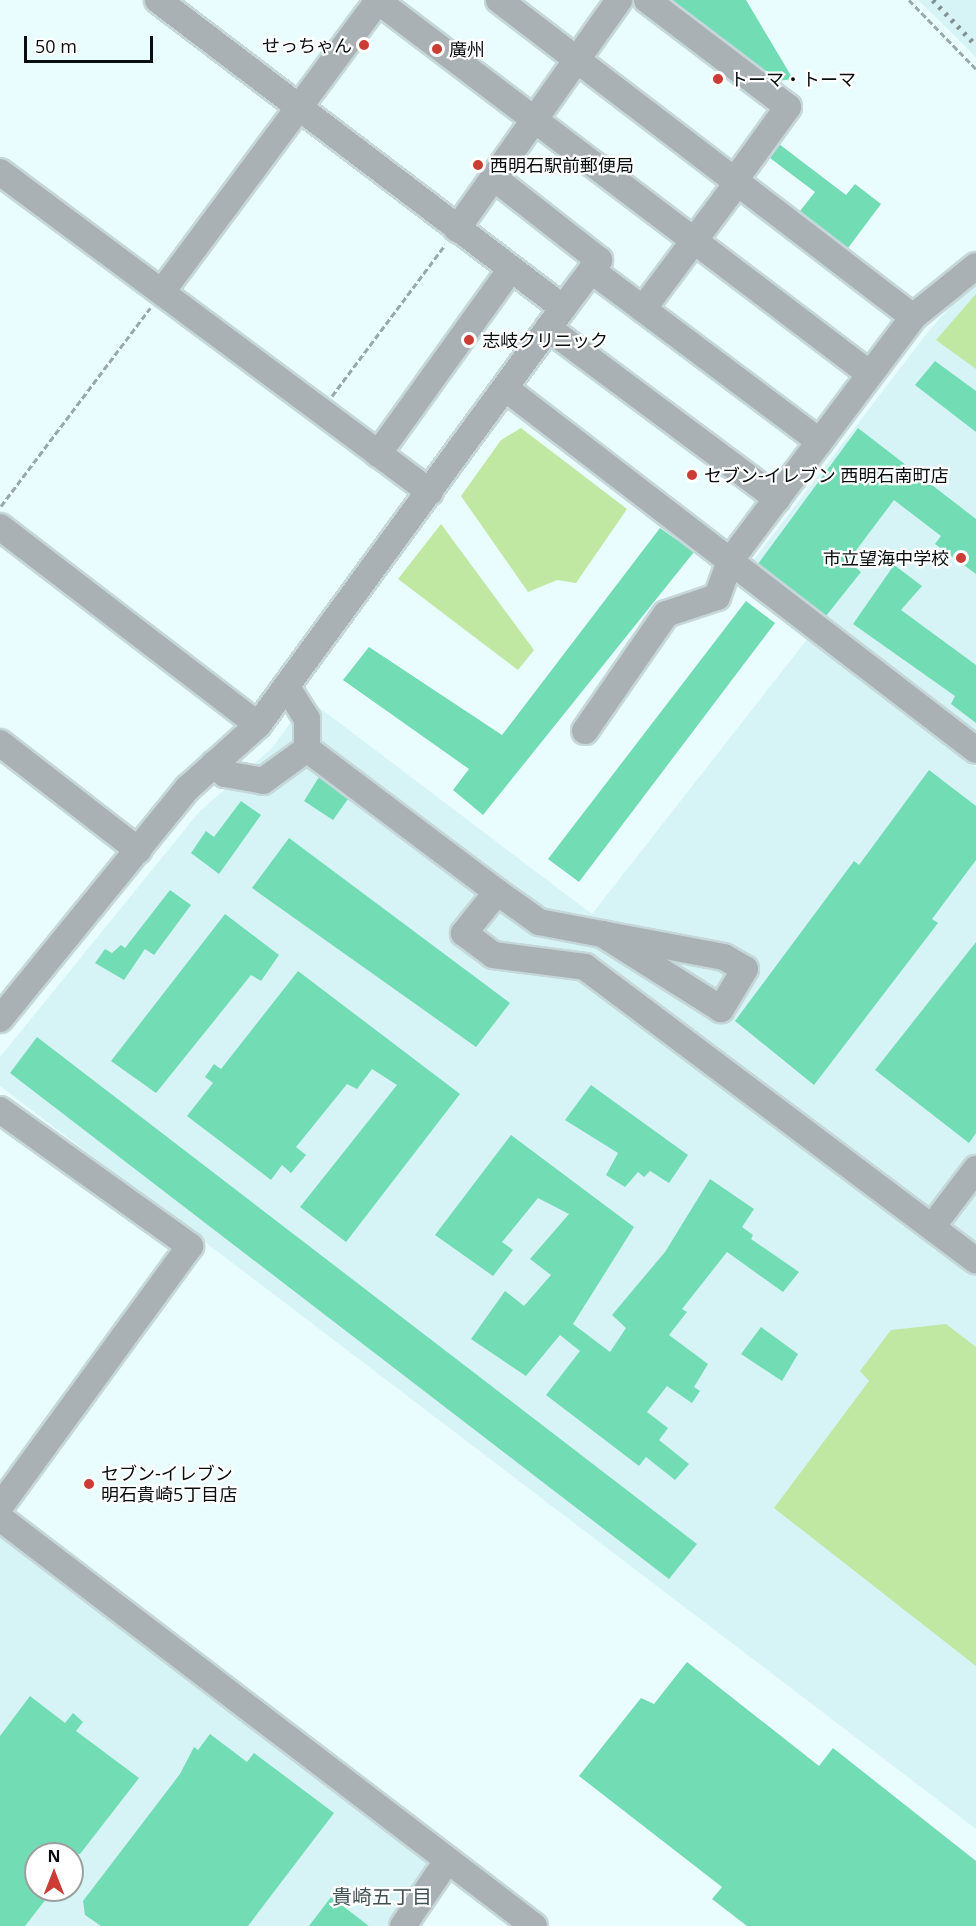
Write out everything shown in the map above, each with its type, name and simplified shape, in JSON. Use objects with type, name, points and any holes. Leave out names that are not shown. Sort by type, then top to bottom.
[{"type":"street","points":[[158,0],[511,270],[556,318],[777,499]]},
{"type":"street","points":[[499,0],[913,316]]},
{"type":"street","points":[[457,229],[619,0]]},
{"type":"street","points":[[643,309],[737,181],[788,106],[647,0]]},
{"type":"street","points":[[164,290],[379,1],[870,375]]},
{"type":"street","points":[[0,172],[164,290],[430,492]]},
{"type":"street","points":[[0,1018],[138,850],[214,764],[258,725],[599,260],[493,177]]},
{"type":"street","points":[[585,731],[666,614],[717,597],[730,561],[913,316],[976,266]]},
{"type":"street","points":[[378,454],[511,270]]},
{"type":"street","points":[[591,270],[820,442]]},
{"type":"street","points":[[505,388],[976,750]]},
{"type":"street","points":[[0,527],[258,725]]},
{"type":"street","points":[[286,686],[307,719],[307,748]]},
{"type":"street","points":[[0,743],[138,850]]},
{"type":"street","points":[[214,764],[225,774],[263,781],[307,748]]},
{"type":"street","points":[[307,748],[539,922],[724,957],[745,969],[720,1008],[602,934]]},
{"type":"street","points":[[497,892],[464,933],[493,956],[585,967],[976,1261]]},
{"type":"street","points":[[0,1110],[190,1246],[0,1507]]},
{"type":"street","points":[[932,1227],[976,1169]]},
{"type":"street","points":[[0,1518],[534,1926]]},
{"type":"street","points":[[403,1926],[447,1861]]},
{"type":"path","points":[[909,0],[976,69]]},
{"type":"path","points":[[321,410],[457,229]]},
{"type":"path","points":[[0,507],[164,290]]},
{"type":"shaded area","points":[[918,0],[976,0],[976,58],[967,48]]},
{"type":"shaded area","points":[[976,278],[976,737],[750,565],[927,333]]},
{"type":"shaded area","points":[[808,638],[976,767],[976,1829],[0,1086],[0,1057],[199,812],[272,748],[308,699],[592,914]]},
{"type":"shaded area","points":[[0,1532],[434,1867],[393,1926],[0,1926]]},
{"type":"green space","points":[[976,294],[976,369],[936,340]]},
{"type":"green space","points":[[521,428],[627,509],[576,583],[557,580],[528,592],[461,496],[501,440]]},
{"type":"green space","points":[[441,524],[534,650],[518,670],[398,579]]},
{"type":"green space","points":[[946,1324],[976,1347],[976,1666],[774,1508],[869,1381],[860,1371],[891,1330]]},
{"type":"building","points":[[672,0],[746,0],[793,79],[778,81]]},
{"type":"building","points":[[779,144],[846,195],[855,184],[881,204],[848,248],[800,211],[815,192],[770,158]]},
{"type":"building","points":[[935,361],[976,391],[976,432],[915,385]]},
{"type":"building","points":[[858,428],[976,519],[976,574],[935,544],[941,536],[894,500],[848,561],[861,572],[826,616],[758,564]]},
{"type":"building","points":[[660,528],[694,552],[483,815],[453,790],[469,769],[343,680],[369,647],[502,735]]},
{"type":"building","points":[[894,565],[922,586],[901,610],[976,665],[976,723],[951,704],[955,696],[853,624]]},
{"type":"building","points":[[746,601],[775,623],[579,882],[548,859]]},
{"type":"building","points":[[929,770],[976,806],[976,860],[932,919],[938,923],[814,1085],[735,1021],[854,861],[859,865]]},
{"type":"building","points":[[319,777],[348,799],[333,820],[304,801]]},
{"type":"building","points":[[241,801],[261,815],[219,874],[191,853],[206,831],[214,837]]},
{"type":"building","points":[[289,838],[510,1003],[476,1047],[252,888]]},
{"type":"building","points":[[170,890],[191,905],[154,955],[145,949],[124,980],[95,963],[105,949],[112,953],[121,945],[125,948]]},
{"type":"building","points":[[225,914],[279,955],[261,981],[251,975],[156,1093],[111,1061]]},
{"type":"building","points":[[976,942],[976,1133],[969,1143],[875,1070]]},
{"type":"building","points":[[298,971],[460,1094],[346,1242],[300,1207],[397,1085],[372,1069],[357,1089],[347,1084],[296,1147],[306,1155],[291,1173],[282,1165],[271,1180],[187,1116],[213,1083],[205,1077],[214,1064],[221,1069]]},
{"type":"building","points":[[37,1037],[697,1544],[669,1579],[10,1073]]},
{"type":"building","points":[[591,1085],[688,1155],[669,1183],[650,1171],[644,1177],[638,1172],[625,1187],[606,1175],[618,1153],[565,1120]]},
{"type":"building","points":[[511,1135],[634,1227],[573,1324],[610,1352],[626,1328],[612,1315],[665,1252],[710,1179],[754,1209],[742,1227],[753,1235],[751,1239],[799,1272],[783,1292],[727,1252],[682,1309],[687,1312],[669,1335],[708,1364],[694,1387],[700,1391],[692,1403],[667,1386],[647,1412],[668,1428],[659,1440],[689,1464],[675,1480],[646,1457],[639,1466],[546,1395],[580,1351],[560,1335],[526,1376],[471,1339],[505,1291],[524,1306],[551,1275],[530,1259],[569,1214],[538,1198],[502,1242],[513,1250],[493,1276],[435,1235]]},
{"type":"building","points":[[761,1327],[798,1354],[782,1381],[741,1354]]},
{"type":"building","points":[[687,1662],[819,1766],[833,1748],[976,1861],[976,1926],[747,1926],[712,1899],[722,1887],[579,1776],[641,1698],[654,1704]]},
{"type":"building","points":[[30,1696],[65,1723],[73,1713],[83,1722],[76,1731],[139,1778],[84,1849],[84,1842],[24,1842],[24,1902],[44,1902],[25,1926],[0,1926],[0,1736]]},
{"type":"building","points":[[210,1734],[247,1762],[254,1753],[334,1813],[248,1926],[101,1926],[85,1915],[84,1900],[180,1774],[194,1747],[198,1750]]},
{"type":"building","points":[[331,1897],[369,1926],[309,1926]]},
{"type":"railway","points":[[933,0],[976,45]]},
{"type":"place","name":"せっちゃん","points":[[364,45]]},
{"type":"place","name":"廣州","points":[[437,49]]},
{"type":"place","name":"トーマ・トーマ","points":[[718,79]]},
{"type":"place","name":"西明石駅前郵便局","points":[[478,165]]},
{"type":"place","name":"志岐クリニック","points":[[469,340]]},
{"type":"place","name":"セブン-イレブン 西明石南町店","points":[[692,475]]},
{"type":"place","name":"市立望海中学校","points":[[961,558]]},
{"type":"place","name":"セブン-イレブン 明石貴崎5丁目店","points":[[89,1484]]},
{"type":"district","name":"貴崎五丁目","points":[[382,1896]]}]
